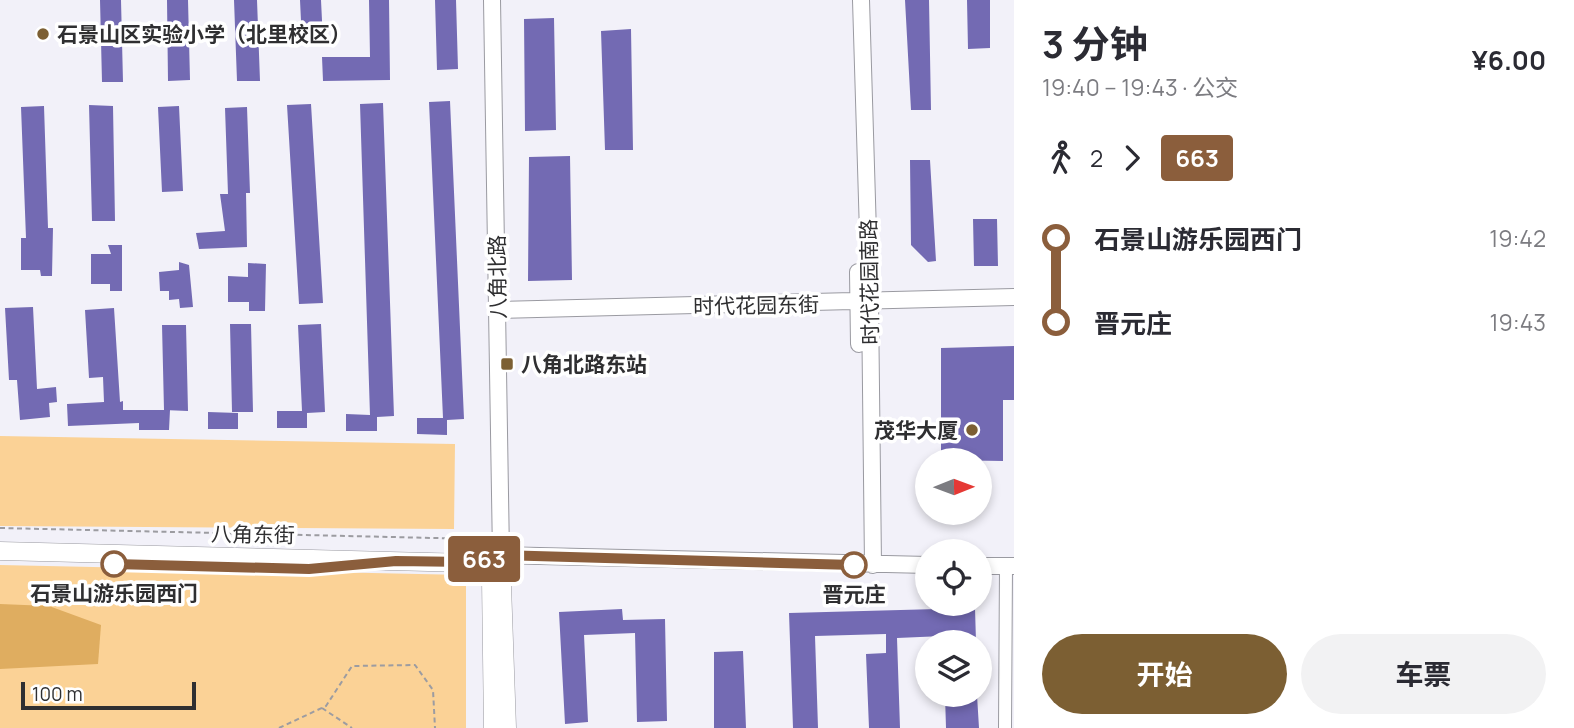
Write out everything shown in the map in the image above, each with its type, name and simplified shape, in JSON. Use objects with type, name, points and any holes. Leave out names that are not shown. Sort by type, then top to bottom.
[{"type":"main road","name":"八角东街","points":[[0,540],[501,555]]},
{"type":"main road","name":"八角东街","points":[[0,551],[467,562],[501,555]]},
{"type":"main road","name":"八角北路","points":[[493,728],[491,579],[501,555]]},
{"type":"main road","name":"八角北路","points":[[501,555],[507,728]]},
{"type":"main road","points":[[0,561],[309,569],[396,561]]},
{"type":"street","name":"八角北路","points":[[492,0],[501,555]]},
{"type":"street","name":"时代花园南路","points":[[854,0],[864,301]]},
{"type":"street","name":"时代花园南路","points":[[861,0],[868,565]]},
{"type":"street","name":"时代花园东街","points":[[497,310],[1014,297]]},
{"type":"street","name":"八角东街","points":[[501,555],[915,565]]},
{"type":"street","points":[[992,566],[1010,566],[1005,728]]},
{"type":"path","name":"八角东街","points":[[0,528],[478,540],[501,555]]},
{"type":"path","points":[[279,728],[326,706],[352,666],[415,665],[433,690],[435,728]]},
{"type":"path","points":[[321,708],[352,728]]},
{"type":"shaded area","points":[[0,436],[455,444],[454,529],[0,526]]},
{"type":"shaded area","points":[[0,565],[466,575],[466,728],[0,728]]},
{"type":"shaded area","points":[[0,604],[49,606],[101,625],[98,664],[0,669]]},
{"type":"building","points":[[100,0],[121,0],[123,82],[102,82]]},
{"type":"building","points":[[167,0],[188,0],[190,80],[168,81]]},
{"type":"building","points":[[234,0],[257,0],[260,81],[237,81]]},
{"type":"building","points":[[300,0],[321,0],[323,41],[302,42]]},
{"type":"building","points":[[369,0],[389,0],[390,80],[323,81],[322,57],[370,57]]},
{"type":"building","points":[[435,0],[456,0],[458,69],[437,70]]},
{"type":"building","points":[[905,0],[929,0],[931,110],[911,110]]},
{"type":"building","points":[[967,0],[990,0],[990,48],[968,49]]},
{"type":"building","points":[[554,18],[556,130],[525,131],[524,19]]},
{"type":"building","points":[[631,29],[633,150],[605,150],[601,31]]},
{"type":"building","points":[[450,101],[464,419],[447,420],[447,435],[417,434],[417,418],[443,418],[429,102]]},
{"type":"building","points":[[383,103],[394,416],[377,417],[377,431],[346,431],[346,414],[370,415],[360,104]]},
{"type":"building","points":[[311,104],[323,303],[299,304],[287,105]]},
{"type":"building","points":[[89,105],[113,106],[115,221],[92,221]]},
{"type":"building","points":[[44,106],[48,228],[53,228],[52,276],[41,276],[40,270],[21,270],[21,238],[26,238],[21,107]]},
{"type":"building","points":[[179,106],[183,191],[162,192],[158,107]]},
{"type":"building","points":[[247,107],[250,193],[246,193],[247,247],[199,249],[196,233],[225,231],[220,194],[228,194],[225,108]]},
{"type":"building","points":[[570,156],[572,280],[528,281],[529,157]]},
{"type":"building","points":[[910,160],[930,160],[936,261],[928,262],[911,245]]},
{"type":"building","points":[[973,219],[997,219],[998,266],[974,266]]},
{"type":"building","points":[[108,245],[122,245],[122,291],[110,291],[110,284],[91,284],[91,254],[111,254]]},
{"type":"building","points":[[179,262],[189,265],[193,307],[180,308],[179,299],[169,300],[169,291],[160,291],[159,272],[179,270]]},
{"type":"building","points":[[248,263],[266,264],[265,311],[249,311],[249,302],[228,302],[228,276],[248,277]]},
{"type":"building","points":[[33,307],[37,389],[56,387],[57,402],[49,403],[50,417],[20,420],[17,380],[9,380],[5,308]]},
{"type":"building","points":[[114,308],[120,402],[123,401],[123,410],[170,410],[169,430],[139,430],[139,423],[68,426],[67,404],[104,402],[103,377],[89,378],[85,310]]},
{"type":"building","points":[[230,324],[251,324],[253,412],[232,412]]},
{"type":"building","points":[[321,324],[325,412],[307,413],[307,428],[277,428],[277,411],[302,411],[298,325]]},
{"type":"building","points":[[162,325],[186,325],[188,411],[164,410]]},
{"type":"building","name":"茂华大厦","points":[[1014,346],[1014,400],[1003,400],[1003,461],[992,461],[992,448],[941,448],[941,348]]},
{"type":"building","points":[[208,412],[238,413],[238,429],[208,429]]},
{"type":"building","points":[[622,609],[623,620],[665,619],[667,721],[637,722],[635,633],[584,635],[588,722],[565,724],[559,612]]},
{"type":"building","points":[[915,610],[915,616],[975,616],[976,630],[915,630],[915,637],[897,638],[900,728],[869,728],[866,654],[886,653],[886,634],[815,636],[818,728],[793,728],[789,613]]},
{"type":"building","points":[[743,651],[746,728],[714,728],[714,652]]},
{"type":"building","points":[[945,707],[978,707],[979,728],[946,728]]},
{"type":"bus line","name":"663","points":[[114,564],[332,569],[396,561],[467,562],[501,555],[854,565]]},
{"type":"place","name":"石景山区实验小学（北里校区）","points":[[43,34]]},
{"type":"place","name":"八角北路东站","points":[[507,364]]},
{"type":"place","name":"茂华大厦","points":[[972,430]]},
{"type":"place","name":"石景山游乐园西门","points":[[114,564]]},
{"type":"place","name":"晋元庄","points":[[854,565]]}]
